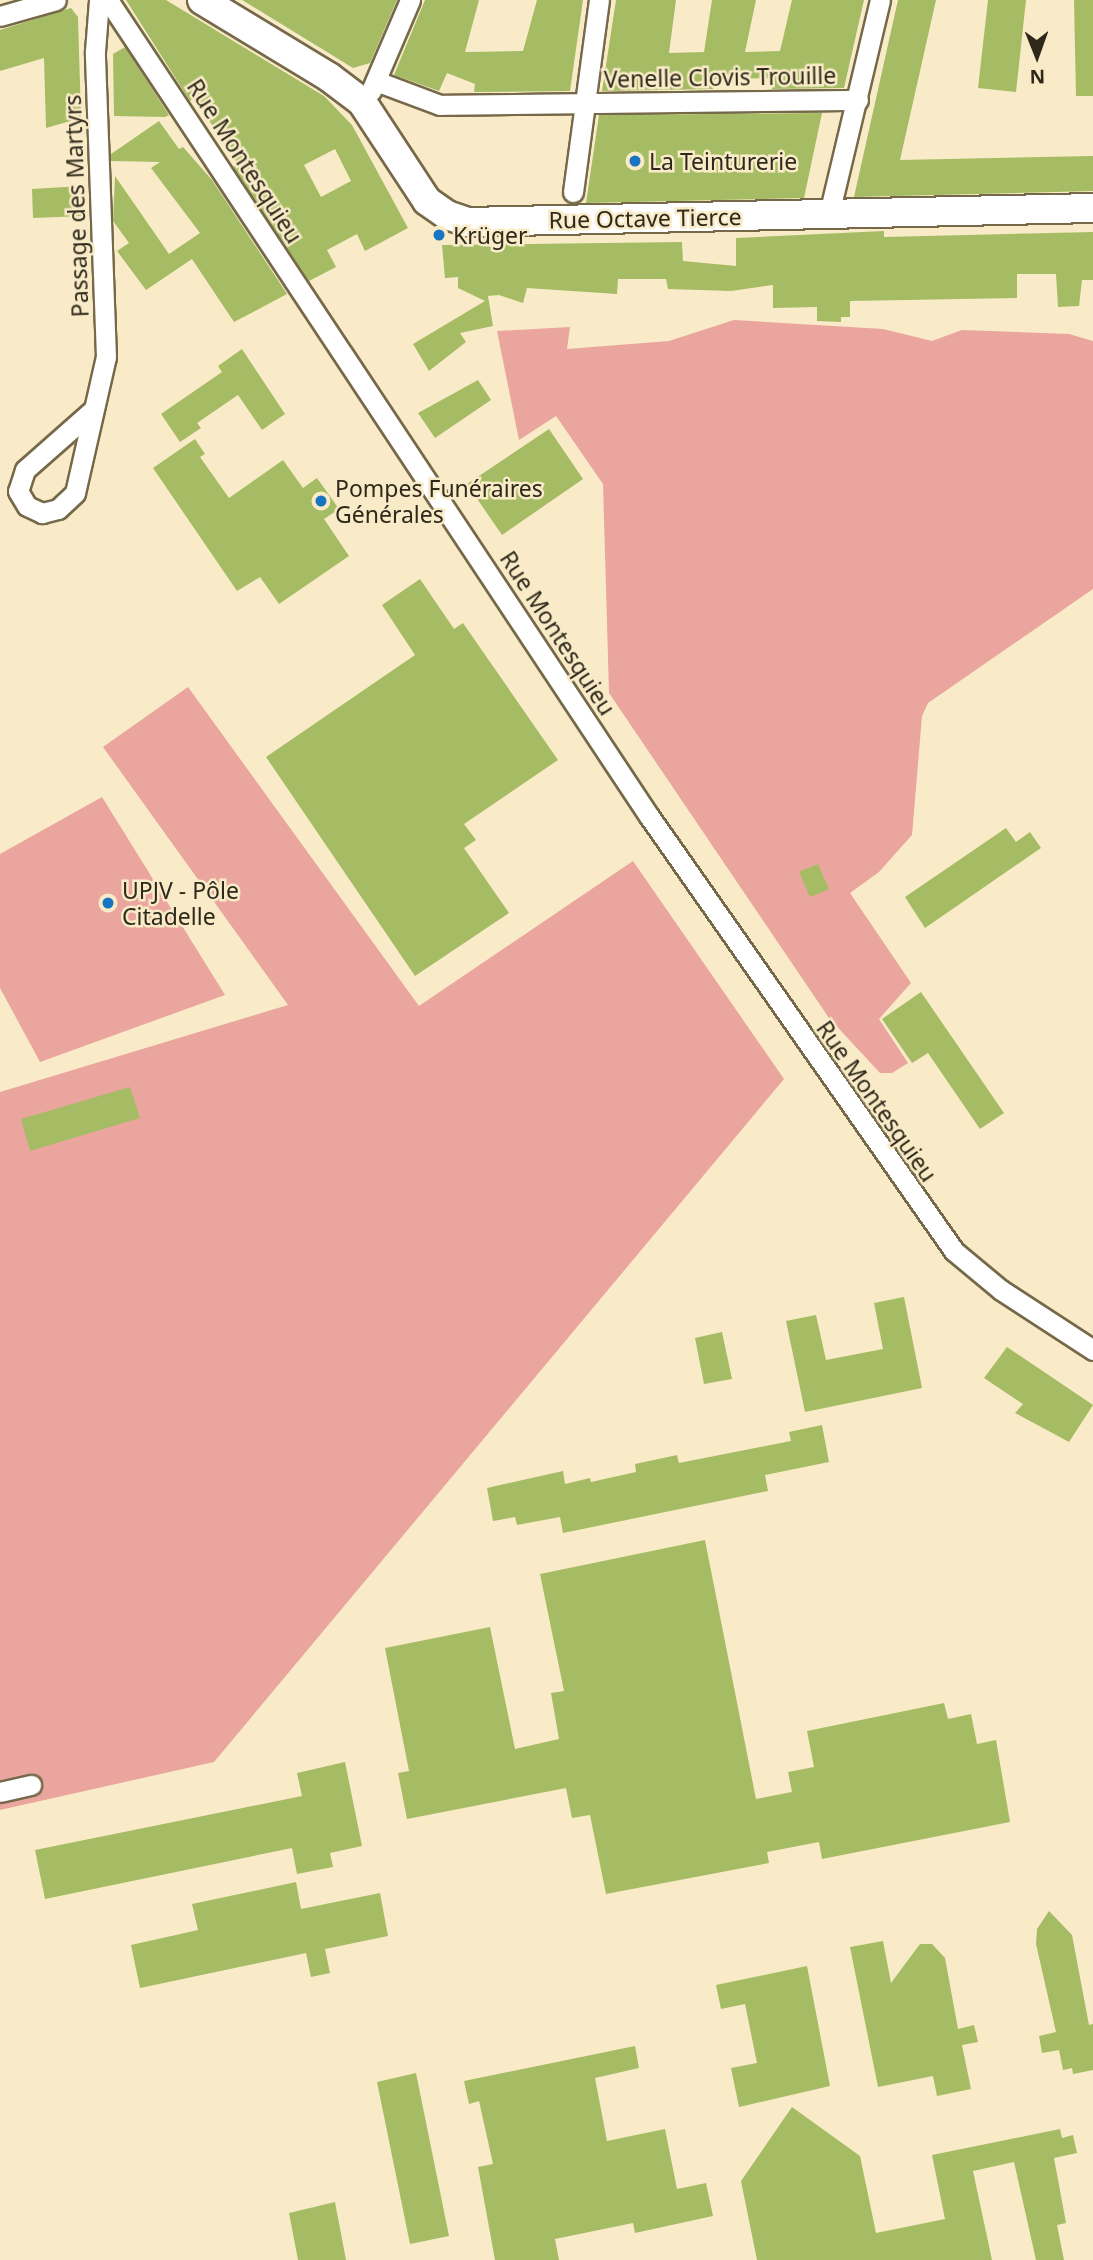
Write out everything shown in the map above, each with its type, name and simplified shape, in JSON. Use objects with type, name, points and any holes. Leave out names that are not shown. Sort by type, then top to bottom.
[{"type":"street","points":[[0,16],[56,0]]},
{"type":"street","name":"Passage des Martyrs","points":[[93,410],[25,470],[18,491],[27,506],[42,513],[58,509],[75,493],[106,357],[95,51],[99,0]]},
{"type":"street","name":"Rue Montesquieu","points":[[108,0],[649,816],[954,1251],[1001,1290],[1093,1350]]},
{"type":"street","name":"Rue Octave Tierce","points":[[202,0],[329,76],[369,92],[427,201],[447,215],[467,222],[1093,208]]},
{"type":"street","points":[[369,92],[410,0]]},
{"type":"street","points":[[573,192],[599,0]]},
{"type":"street","points":[[830,214],[880,0]]},
{"type":"street","name":"Venelle Clovis Trouille","points":[[369,92],[440,105],[858,100]]},
{"type":"street","points":[[0,1792],[31,1785]]},
{"type":"shaded area","points":[[734,320],[883,329],[932,341],[962,330],[1069,334],[1093,341],[1093,589],[928,703],[922,716],[912,835],[879,872],[850,893],[911,983],[879,1019],[908,1063],[892,1073],[880,1073],[829,1018],[609,693],[603,484],[556,416],[519,440],[497,331],[570,327],[567,349],[669,341]]},
{"type":"shaded area","points":[[188,687],[419,1006],[633,861],[784,1079],[214,1762],[0,1810],[0,1092],[288,1005],[103,747]]},
{"type":"shaded area","name":"UPJV - Pôle Citadelle","points":[[102,797],[225,995],[40,1062],[0,988],[0,854]]},
{"type":"building","points":[[126,0],[166,0],[324,96],[352,125],[408,228],[365,251],[357,234],[327,250],[336,267],[309,281],[233,167],[238,164],[194,98],[190,101]],"holes":[[[335,149],[351,181],[321,197],[304,165]]]},
{"type":"building","points":[[242,0],[397,0],[370,63],[353,68]]},
{"type":"building","points":[[425,0],[479,0],[465,52],[523,51],[537,0],[583,0],[570,91],[474,92],[475,84],[447,73],[439,91],[394,75]]},
{"type":"building","points":[[616,0],[676,0],[669,53],[704,52],[712,0],[756,0],[745,52],[780,51],[792,0],[864,0],[844,88],[772,89],[774,78],[715,79],[713,89],[602,91]]},
{"type":"building","points":[[898,0],[936,0],[900,160],[1093,156],[1093,191],[854,197]]},
{"type":"building","points":[[988,0],[1026,0],[1016,92],[978,88]]},
{"type":"building","points":[[1074,0],[1093,0],[1093,96],[1076,96]]},
{"type":"building","points":[[71,8],[78,17],[81,118],[46,128],[44,58],[0,71],[0,30]]},
{"type":"building","points":[[125,47],[169,115],[114,116],[113,54]]},
{"type":"building","points":[[822,113],[804,198],[586,203],[599,115]]},
{"type":"building","points":[[159,121],[179,149],[183,147],[212,180],[287,294],[234,322],[192,259],[146,290],[117,251],[129,243],[113,221],[115,176],[169,254],[200,233],[151,168],[160,162],[111,161],[111,154]]},
{"type":"building","points":[[82,186],[83,216],[33,218],[32,189]]},
{"type":"building","points":[[884,231],[884,237],[1093,232],[1093,280],[1082,280],[1079,306],[1058,307],[1056,274],[1017,274],[1017,298],[850,301],[850,317],[841,317],[841,322],[817,321],[817,307],[773,308],[773,285],[731,291],[668,289],[666,279],[618,279],[617,294],[527,288],[523,303],[499,295],[488,296],[493,326],[460,333],[466,342],[429,371],[413,344],[485,301],[458,288],[458,277],[445,278],[442,245],[682,242],[683,261],[736,266],[736,238]]},
{"type":"building","points":[[242,349],[285,414],[262,430],[238,395],[197,423],[201,428],[180,442],[161,414],[222,372],[218,366]]},
{"type":"building","points":[[478,380],[491,400],[435,438],[418,413]]},
{"type":"building","points":[[549,429],[583,479],[502,535],[467,484]]},
{"type":"building","points":[[195,439],[205,454],[200,457],[229,498],[283,460],[303,488],[317,478],[339,509],[324,519],[349,556],[279,604],[260,577],[237,591],[153,468]]},
{"type":"building","points":[[420,579],[454,629],[463,623],[558,760],[464,824],[476,840],[464,848],[509,913],[415,976],[266,757],[415,655],[382,605]]},
{"type":"building","points":[[1006,828],[1016,842],[1030,832],[1041,848],[925,928],[905,897]]},
{"type":"building","points":[[818,864],[829,889],[810,897],[799,872]]},
{"type":"building","points":[[921,992],[1004,1113],[980,1129],[928,1053],[912,1063],[882,1019]]},
{"type":"building","points":[[130,1087],[140,1118],[30,1151],[21,1119]]},
{"type":"building","points":[[904,1297],[922,1388],[805,1412],[786,1321],[816,1315],[826,1360],[883,1349],[874,1303]]},
{"type":"building","points":[[722,1332],[732,1379],[704,1384],[695,1338]]},
{"type":"building","points":[[1007,1347],[1093,1405],[1069,1442],[1015,1413],[1023,1404],[984,1378]]},
{"type":"building","points":[[822,1425],[829,1462],[765,1475],[768,1491],[563,1533],[560,1517],[517,1525],[515,1517],[493,1521],[487,1488],[563,1471],[565,1484],[590,1478],[591,1482],[636,1472],[635,1464],[677,1455],[679,1463],[791,1441],[789,1432]]},
{"type":"building","points":[[705,1540],[756,1799],[792,1792],[788,1772],[814,1767],[807,1731],[944,1703],[948,1719],[971,1714],[977,1744],[996,1740],[1010,1822],[822,1859],[819,1842],[767,1852],[769,1863],[606,1894],[590,1815],[572,1818],[566,1788],[407,1819],[398,1773],[409,1771],[385,1648],[490,1627],[515,1749],[559,1739],[551,1693],[564,1691],[540,1574]]},
{"type":"building","points":[[345,1762],[362,1846],[330,1853],[333,1867],[297,1874],[292,1848],[45,1899],[35,1850],[302,1796],[297,1773]]},
{"type":"building","points":[[296,1882],[301,1909],[380,1893],[388,1936],[325,1949],[330,1973],[311,1977],[306,1953],[140,1988],[131,1945],[198,1930],[192,1904]]},
{"type":"building","points":[[1049,1911],[1072,1935],[1089,2025],[1093,2024],[1093,2070],[1073,2074],[1072,2068],[1063,2070],[1059,2050],[1042,2053],[1039,2036],[1056,2032],[1036,1944],[1037,1929]]},
{"type":"building","points":[[883,1941],[891,1983],[920,1944],[932,1944],[945,1958],[958,2029],[974,2025],[978,2042],[962,2045],[971,2089],[937,2096],[933,2076],[878,2087],[850,1947]]},
{"type":"building","points":[[807,1966],[830,2086],[739,2107],[731,2068],[757,2063],[745,2004],[721,2009],[716,1985]]},
{"type":"building","points":[[635,2046],[639,2068],[595,2078],[607,2141],[665,2129],[677,2189],[706,2183],[713,2216],[635,2233],[633,2223],[555,2239],[559,2260],[495,2260],[478,2167],[493,2164],[479,2101],[469,2104],[464,2081]]},
{"type":"building","points":[[416,2073],[449,2236],[410,2244],[377,2082]]},
{"type":"building","points":[[792,2107],[860,2156],[876,2233],[945,2219],[932,2155],[1060,2129],[1062,2138],[1073,2135],[1077,2153],[1054,2158],[1066,2223],[1057,2225],[1064,2260],[1036,2260],[1014,2162],[973,2171],[992,2260],[757,2260],[741,2181]]},
{"type":"building","points":[[335,2202],[346,2260],[298,2260],[289,2213]]},
{"type":"place","name":"La Teinturerie","points":[[635,161]]},
{"type":"place","name":"Krüger","points":[[439,235]]},
{"type":"place","name":"Pompes Funéraires Générales","points":[[321,501]]},
{"type":"place","name":"UPJV - Pôle Citadelle","points":[[108,903]]}]
